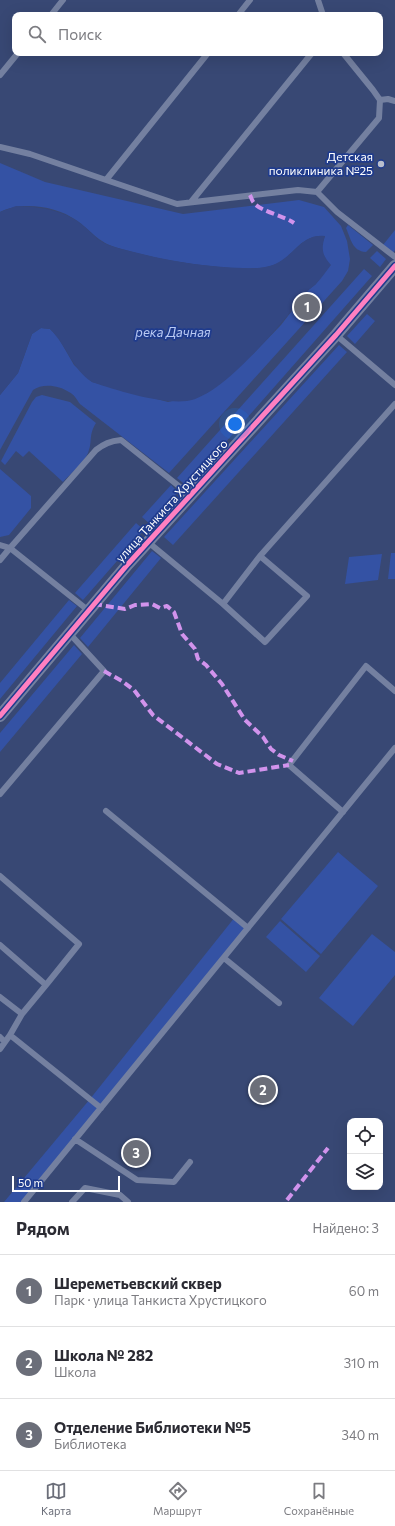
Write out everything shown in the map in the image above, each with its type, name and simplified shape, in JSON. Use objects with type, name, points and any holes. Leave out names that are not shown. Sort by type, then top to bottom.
[{"type":"street","name":"улица Танкиста Хрустицкого","points":[[0,716],[148,542],[336,335],[395,266]]},
{"type":"lane","points":[[53,12],[63,0]]},
{"type":"lane","points":[[240,12],[250,0]]},
{"type":"lane","points":[[318,0],[322,12]]},
{"type":"lane","points":[[0,75],[16,56]]},
{"type":"lane","points":[[106,180],[206,56]]},
{"type":"lane","points":[[191,202],[310,56]]},
{"type":"lane","points":[[317,192],[380,118],[380,100],[374,90],[346,56]]},
{"type":"lane","points":[[380,100],[388,99],[395,101]]},
{"type":"lane","points":[[0,147],[30,154],[177,204],[298,190],[317,192],[337,212],[395,257]]},
{"type":"lane","points":[[336,335],[395,385]]},
{"type":"lane","points":[[223,604],[260,556],[395,404]]},
{"type":"lane","points":[[0,560],[96,450],[105,443],[121,440],[190,495]]},
{"type":"lane","points":[[148,542],[223,604],[265,642],[307,596],[260,556]]},
{"type":"lane","points":[[0,545],[10,548],[89,611]]},
{"type":"lane","points":[[0,794],[104,671],[70,633]]},
{"type":"lane","points":[[343,812],[289,765],[366,666],[395,691]]},
{"type":"lane","points":[[24,1202],[395,748]]},
{"type":"lane","points":[[106,811],[248,928]]},
{"type":"lane","points":[[0,876],[79,944],[22,1014],[10,1035],[2,1040],[0,1048]]},
{"type":"lane","points":[[0,945],[46,985]]},
{"type":"lane","points":[[224,958],[279,1003]]},
{"type":"lane","points":[[0,997],[22,1014]]},
{"type":"lane","points":[[10,1035],[101,1108]]},
{"type":"lane","points":[[75,1140],[137,1180],[174,1182],[190,1162]]},
{"type":"lane","points":[[72,1202],[85,1188],[120,1195],[128,1202]]},
{"type":"shaded area","points":[[0,163],[45,182],[183,214],[299,200],[324,207],[341,226],[347,241],[350,259],[348,271],[342,281],[169,473],[80,404],[71,393],[56,386],[41,386],[33,390],[0,450],[0,395],[18,373],[32,334],[41,328],[50,329],[58,337],[74,365],[92,382],[168,402],[207,393],[254,353],[281,325],[308,290],[316,284],[323,256],[321,247],[325,236],[309,239],[281,261],[264,268],[216,267],[146,255],[111,246],[95,236],[82,224],[68,215],[49,208],[28,206],[0,212]]},
{"type":"shaded area","points":[[348,225],[373,245],[366,252],[361,251],[353,244],[346,228]]},
{"type":"shaded area","points":[[395,230],[395,250],[393,253],[383,245]]},
{"type":"shaded area","points":[[377,251],[386,259],[380,267],[370,258]]},
{"type":"shaded area","points":[[364,269],[372,276],[187,486],[177,478]]},
{"type":"shaded area","points":[[367,314],[375,321],[355,344],[347,336]]},
{"type":"shaded area","points":[[339,345],[347,352],[173,545],[164,537]]},
{"type":"shaded area","points":[[42,395],[70,402],[96,423],[92,431],[86,457],[63,482],[29,451],[23,457],[16,451],[5,465],[1,461],[32,402],[36,397]]},
{"type":"shaded area","points":[[0,469],[31,496],[31,508],[9,535],[0,537]]},
{"type":"shaded area","points":[[171,485],[178,492],[150,524],[142,517]]},
{"type":"shaded area","points":[[136,523],[144,530],[83,600],[75,593]]},
{"type":"shaded area","points":[[152,551],[161,558],[88,647],[80,638]]},
{"type":"shaded area","points":[[391,553],[395,553],[395,579],[388,579]]},
{"type":"shaded area","points":[[382,554],[378,580],[345,584],[349,557]]},
{"type":"shaded area","points":[[69,600],[77,606],[0,699],[0,683]]},
{"type":"shaded area","points":[[74,645],[82,654],[0,752],[0,733]]},
{"type":"shaded area","points":[[338,852],[378,886],[321,954],[281,919]]},
{"type":"shaded area","points":[[235,917],[248,928],[24,1202],[4,1202],[90,1099]]},
{"type":"shaded area","points":[[280,921],[320,956],[306,972],[266,937]]},
{"type":"shaded area","points":[[372,934],[395,952],[395,975],[353,1026],[319,998]]},
{"type":"water","name":"река Дачная","points":[[16,206],[35,207],[61,213],[78,221],[97,238],[114,247],[190,264],[262,268],[279,262],[305,241],[318,236],[325,236],[323,252],[331,265],[318,282],[308,291],[252,355],[218,386],[202,396],[187,401],[165,401],[127,393],[92,382],[79,371],[50,329],[41,328],[32,334],[18,373],[0,395],[0,212]]},
{"type":"marked path","points":[[250,195],[253,202],[257,206],[294,223]]},
{"type":"marked path","points":[[94,604],[125,609],[135,605],[152,604],[160,608],[167,606],[174,612],[182,634],[195,649],[198,659],[206,665],[222,684],[245,720],[263,737],[271,749],[279,755],[293,761]]},
{"type":"marked path","points":[[104,671],[134,690],[153,715],[217,764],[239,773],[289,765]]},
{"type":"marked path","points":[[287,1200],[328,1148]]},
{"type":"cycle path","points":[[0,716],[128,564],[336,335],[395,266]]},
{"type":"place","name":"Детская поликлиника №25","points":[[381,164]]},
{"type":"place","name":"Шереметьевский сквер","points":[[307,307]]},
{"type":"place","name":"Школа № 282","points":[[263,1090]]},
{"type":"place","name":"Отделение Библиотеки №5","points":[[136,1153]]}]
